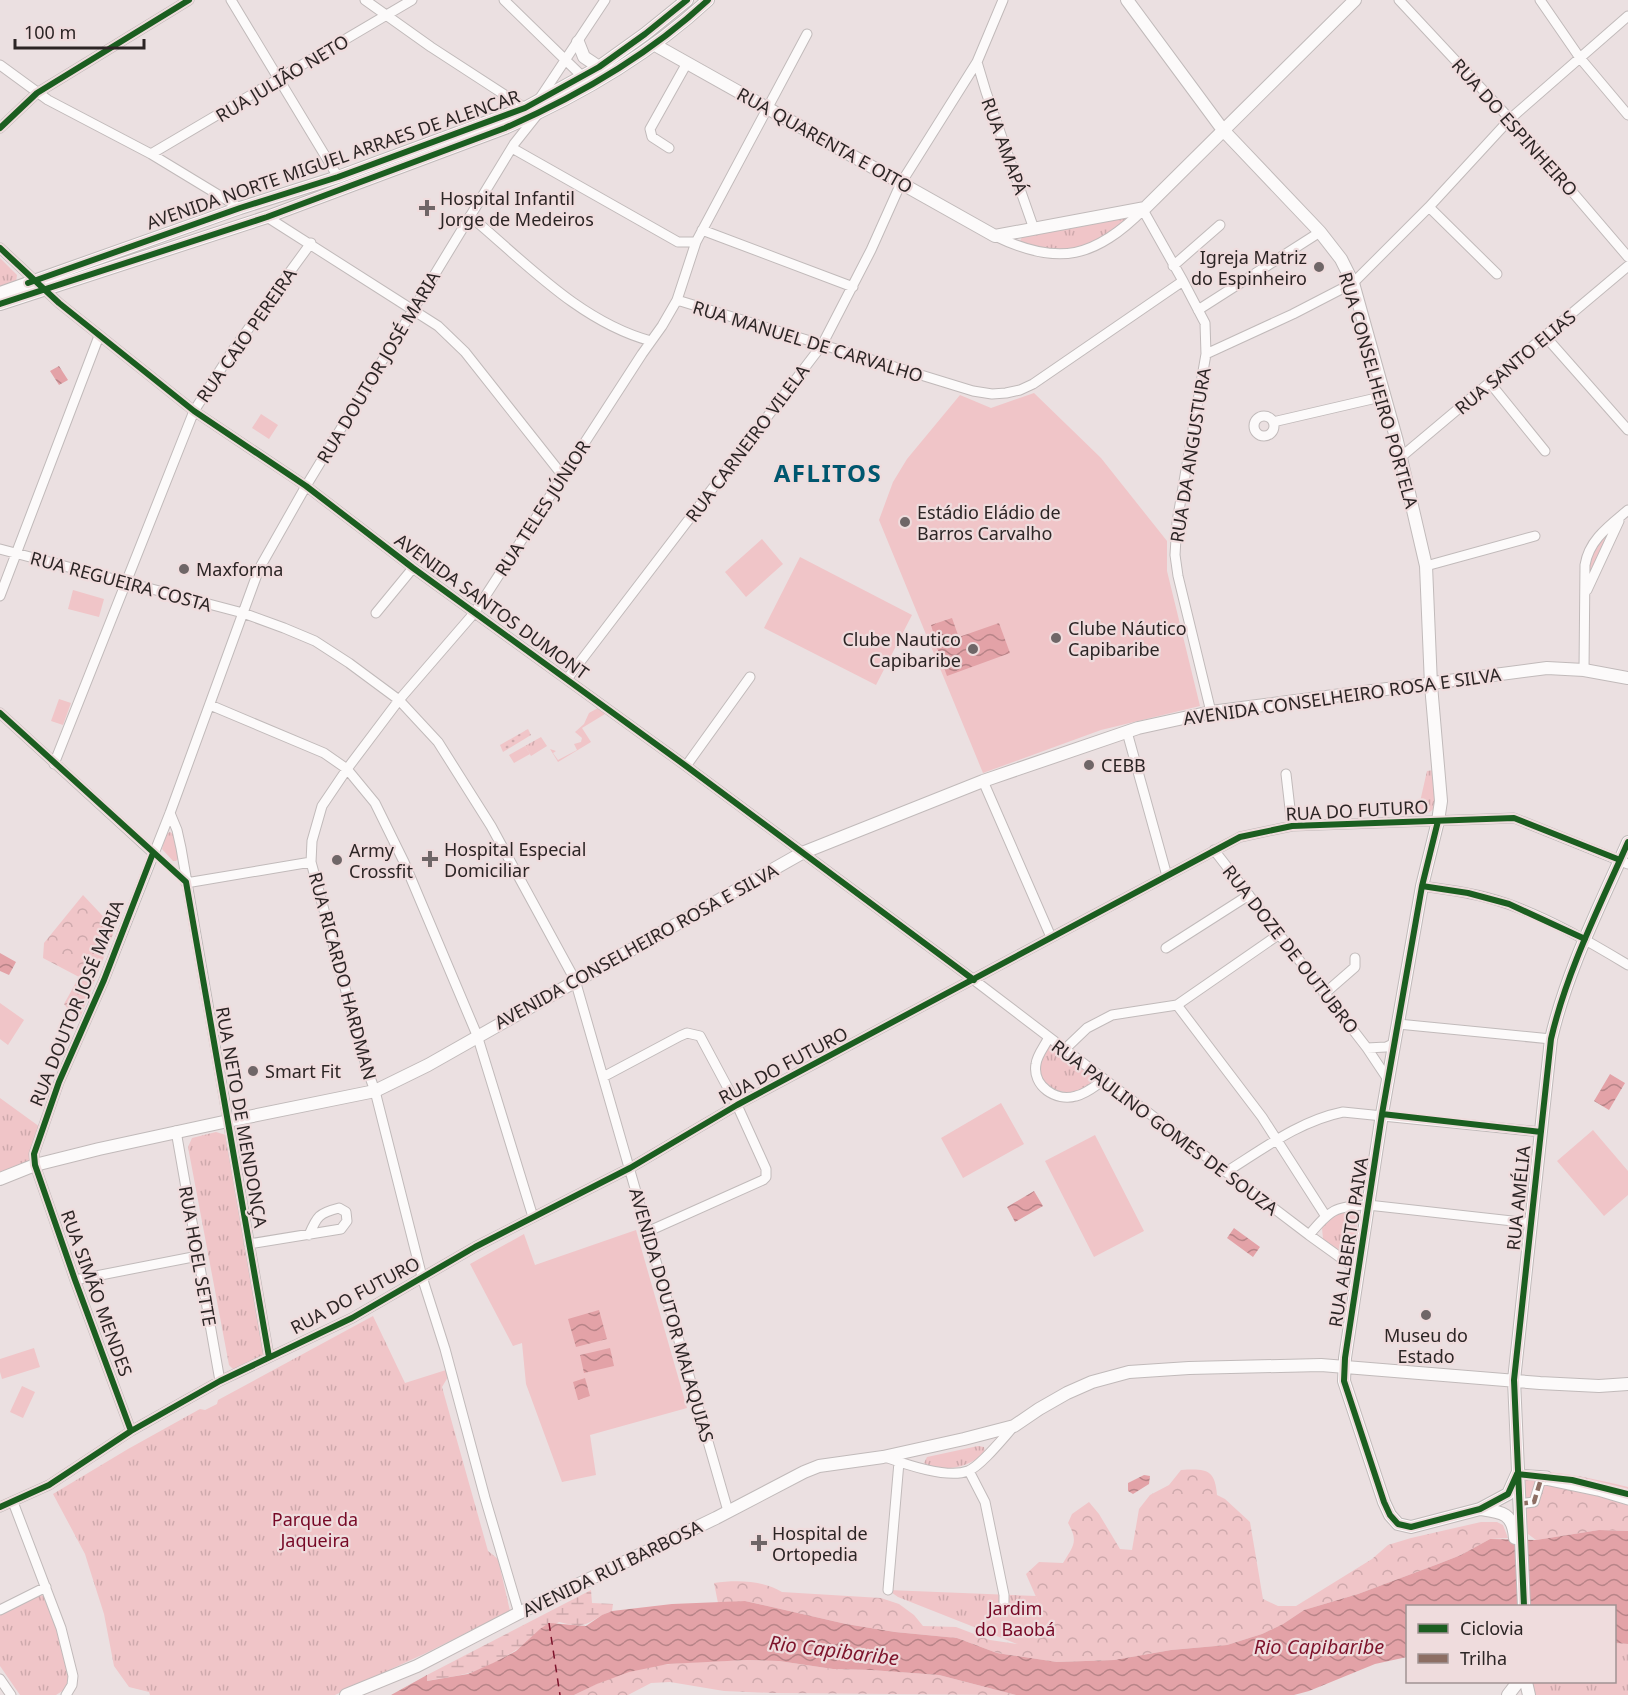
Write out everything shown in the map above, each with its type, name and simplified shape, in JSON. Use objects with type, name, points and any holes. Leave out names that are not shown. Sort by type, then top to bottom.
[{"type":"main road","name":"AVENIDA NORTE MIGUEL ARRAES DE ALENCAR","points":[[587,81],[599,67],[687,0]]},
{"type":"main road","name":"AVENIDA NORTE MIGUEL ARRAES DE ALENCAR","points":[[0,293],[39,284],[267,217],[505,128],[655,45],[708,0]]},
{"type":"main road","name":"RUA CONSELHEIRO PORTELA","points":[[1127,0],[1222,130],[1320,232],[1341,259],[1353,283],[1401,457],[1426,566],[1431,685],[1441,801],[1438,821]]},
{"type":"main road","name":"RUA QUARENTA E OITO","points":[[1144,209],[1355,0]]},
{"type":"main road","points":[[578,42],[584,57],[599,67]]},
{"type":"main road","name":"RUA QUARENTA E OITO","points":[[655,45],[995,236]]},
{"type":"main road","name":"AVENIDA NORTE MIGUEL ARRAES DE ALENCAR","points":[[0,304],[39,284],[240,208],[338,177],[525,108],[538,108]]},
{"type":"main road","points":[[995,236],[1144,209]]},
{"type":"main road","name":"AVENIDA CONSELHEIRO ROSA E SILVA","points":[[0,1179],[35,1165],[176,1131],[375,1091],[428,1065],[477,1035],[704,910],[802,853],[982,781],[1127,732],[1211,712],[1547,668],[1584,670],[1628,678]]},
{"type":"main road","name":"RUA ALBERTO PAIVA","points":[[1438,821],[1422,886],[1382,1114],[1344,1368],[1344,1381],[1384,1502],[1390,1515],[1398,1524],[1412,1527],[1480,1509],[1508,1494],[1517,1474]]},
{"type":"main road","name":"RUA AMÉLIA","points":[[1518,1537],[1519,1504],[1514,1380],[1551,1039],[1558,1011],[1585,939],[1624,862],[1628,842]]},
{"type":"main road","name":"AVENIDA RUI BARBOSA","points":[[346,1695],[417,1666],[519,1613],[728,1511],[783,1481],[819,1466],[964,1440],[1014,1426],[1067,1393],[1092,1382],[1129,1372],[1189,1368],[1321,1365],[1599,1386],[1628,1384]]},
{"type":"main road","points":[[1480,1509],[1500,1511],[1508,1517],[1518,1537],[1524,1605]]},
{"type":"main road","points":[[1517,1605],[1518,1537]]},
{"type":"main road","points":[[1508,1695],[1517,1683]]},
{"type":"street","points":[[0,128],[37,93],[189,0]]},
{"type":"street","points":[[231,0],[338,177]]},
{"type":"street","points":[[365,0],[525,108]]},
{"type":"street","name":"RUA JULIÃO NETO","points":[[151,154],[280,80],[412,0]]},
{"type":"street","points":[[504,0],[587,81]]},
{"type":"street","name":"RUA DOUTOR JOSÉ MARIA","points":[[35,1165],[34,1154],[50,1107],[104,980],[170,813],[259,569],[306,486],[470,216],[605,0]]},
{"type":"street","name":"RUA CARNEIRO VILELA","points":[[567,679],[822,345],[853,287],[901,183],[977,62],[1003,0]]},
{"type":"street","name":"RUA DO ESPINHEIRO","points":[[1399,0],[1510,120],[1628,257]]},
{"type":"street","points":[[1540,0],[1580,58],[1628,115]]},
{"type":"street","points":[[1206,354],[1293,314],[1353,283],[1429,207],[1510,120],[1628,16]]},
{"type":"street","name":"RUA TELES JÚNIOR","points":[[311,862],[312,841],[322,806],[399,700],[475,612],[662,326],[677,300],[696,242],[807,34]]},
{"type":"street","name":"RUA AMAPÁ","points":[[977,62],[1034,229]]},
{"type":"street","points":[[669,148],[652,137],[650,129],[687,63]]},
{"type":"street","points":[[0,65],[37,93],[151,154],[240,208]]},
{"type":"street","points":[[505,128],[513,146],[678,242],[690,257]]},
{"type":"street","points":[[1429,207],[1497,274]]},
{"type":"street","name":"RUA QUARENTA E OITO","points":[[995,236],[1045,254],[1076,252],[1090,249],[1114,235],[1144,209]]},
{"type":"street","name":"RUA DA ANGUSTURA","points":[[1144,209],[1205,323],[1206,354],[1177,522],[1175,555],[1211,712]]},
{"type":"street","points":[[470,216],[577,305],[605,323],[632,336],[651,341]]},
{"type":"street","points":[[267,217],[438,326],[465,352],[563,476]]},
{"type":"street","points":[[1173,266],[1220,225]]},
{"type":"street","points":[[702,230],[853,287]]},
{"type":"street","points":[[1198,310],[1320,232]]},
{"type":"street","points":[[678,242],[696,242]]},
{"type":"street","name":"RUA CAIO PEREIRA","points":[[54,764],[194,411],[233,350],[311,243]]},
{"type":"street","name":"AVENIDA SANTOS DUMONT","points":[[0,248],[99,336],[194,411],[306,486],[413,568],[686,766],[974,980]]},
{"type":"street","name":"RUA SANTO ELIAS","points":[[1401,457],[1628,266]]},
{"type":"street","name":"RUA MANUEL DE CARVALHO","points":[[677,300],[940,381],[992,394],[1020,390],[1033,384],[1183,280]]},
{"type":"street","points":[[0,596],[99,336]]},
{"type":"street","points":[[632,336],[642,354]]},
{"type":"street","points":[[1545,336],[1628,430]]},
{"type":"street","points":[[1490,383],[1545,451]]},
{"type":"street","points":[[1273,422],[1384,396]]},
{"type":"street","points":[[1586,593],[1625,513]]},
{"type":"street","points":[[1584,670],[1585,565],[1588,551],[1599,536],[1625,513]]},
{"type":"street","points":[[1426,566],[1535,536]]},
{"type":"street","name":"RUA REGUEIRA COSTA","points":[[0,549],[243,613],[274,624],[315,641],[399,700]]},
{"type":"street","points":[[376,613],[413,568]]},
{"type":"street","points":[[686,766],[750,677]]},
{"type":"street","name":"AVENIDA DOUTOR MALAQUIAS","points":[[399,700],[438,742],[450,760],[491,826],[575,980],[728,1511]]},
{"type":"street","points":[[210,705],[324,753],[347,769],[375,803],[400,853],[477,1035],[533,1217]]},
{"type":"street","points":[[0,713],[153,854]]},
{"type":"street","points":[[1127,732],[1167,876]]},
{"type":"street","points":[[1286,774],[1292,826]]},
{"type":"street","points":[[982,781],[1051,937]]},
{"type":"street","name":"RUA NETO DE MENDONÇA","points":[[170,813],[176,828],[269,1357]]},
{"type":"street","name":"RUA DO FUTURO","points":[[0,1508],[49,1485],[132,1431],[220,1381],[352,1318],[533,1217],[630,1168],[737,1105],[1214,850],[1251,833],[1292,826],[1514,818],[1624,862]]},
{"type":"street","points":[[163,828],[169,825],[176,828]]},
{"type":"street","name":"RUA DOZE DE OUTUBRO","points":[[1214,850],[1367,1048],[1389,1081]]},
{"type":"street","points":[[186,883],[311,862]]},
{"type":"street","name":"RUA RICARDO HARDMAN","points":[[311,862],[375,1091],[422,1277],[445,1349],[519,1613]]},
{"type":"street","points":[[1422,886],[1468,893],[1509,904],[1585,939],[1628,965]]},
{"type":"street","points":[[1166,948],[1249,895]]},
{"type":"street","points":[[1065,1050],[1087,1028],[1112,1015],[1177,1005],[1278,935]]},
{"type":"street","points":[[1324,994],[1355,967],[1355,958]]},
{"type":"street","name":"RUA PAULINO GOMES DE SOUZA","points":[[974,980],[1048,1039],[1359,1271]]},
{"type":"street","points":[[1177,1005],[1224,1065],[1277,1140],[1325,1215]]},
{"type":"street","points":[[1398,1024],[1551,1039]]},
{"type":"street","points":[[603,1077],[680,1036],[694,1033],[700,1036],[737,1105],[766,1169],[766,1177],[649,1231]]},
{"type":"street","points":[[1048,1039],[1039,1054],[1035,1068],[1039,1081],[1051,1094],[1074,1097],[1104,1080]]},
{"type":"street","name":"RUA DOZE DE OUTUBRO","points":[[1367,1048],[1386,1047],[1395,1043]]},
{"type":"street","points":[[1226,1172],[1321,1116],[1343,1112],[1382,1114],[1541,1132]]},
{"type":"street","name":"RUA HOEL SETTE","points":[[176,1131],[220,1381]]},
{"type":"street","name":"RUA SIMÃO MENDES","points":[[35,1165],[75,1280],[132,1431]]},
{"type":"street","points":[[1309,1235],[1325,1215],[1342,1207],[1368,1205],[1531,1223]]},
{"type":"street","points":[[249,1244],[309,1235]]},
{"type":"street","points":[[75,1280],[198,1256]]},
{"type":"street","name":"AVENIDA RUI BARBOSA","points":[[883,1456],[947,1473],[969,1471],[992,1451],[1014,1426]]},
{"type":"street","points":[[888,1590],[899,1462]]},
{"type":"street","points":[[969,1471],[985,1502],[1004,1604]]},
{"type":"street","points":[[1517,1474],[1572,1480],[1628,1494]]},
{"type":"street","points":[[1519,1504],[1534,1502],[1541,1479],[1628,1500]]},
{"type":"street","points":[[14,1502],[61,1628],[73,1676],[72,1684],[66,1695]]},
{"type":"street","points":[[0,1610],[46,1587]]},
{"type":"street","points":[[0,1679],[11,1695]]},
{"type":"green space","points":[[1132,214],[1110,235],[1087,247],[1064,251],[1052,250],[1030,246],[1020,241],[1022,237]]},
{"type":"green space","points":[[0,258],[17,275],[16,282],[0,290]]},
{"type":"green space","name":"Clube Náutico Capibaribe","points":[[1034,393],[1101,458],[1167,541],[1167,571],[1200,706],[1101,730],[983,773],[879,520],[893,482],[907,459],[960,395],[991,408]]},
{"type":"green space","points":[[261,414],[278,425],[269,439],[252,428]]},
{"type":"green space","points":[[1619,519],[1588,591],[1587,565],[1599,539]]},
{"type":"green space","points":[[762,539],[783,564],[746,597],[725,572]]},
{"type":"green space","points":[[800,557],[912,615],[876,685],[764,628]]},
{"type":"green space","points":[[73,590],[104,599],[99,617],[68,609]]},
{"type":"green space","points":[[59,699],[71,703],[63,725],[51,721]]},
{"type":"green space","points":[[598,708],[605,714],[582,728],[591,742],[558,762],[550,749],[556,751],[553,753],[558,760],[577,750],[574,744],[581,742],[582,738],[575,732],[584,724],[589,713]]},
{"type":"green space","points":[[528,729],[531,735],[503,752],[500,745]]},
{"type":"green space","points":[[541,737],[547,746],[531,756],[525,746]]},
{"type":"green space","points":[[525,746],[530,754],[514,763],[509,755]]},
{"type":"green space","points":[[1434,770],[1438,800],[1432,810],[1417,815],[1427,771]]},
{"type":"green space","points":[[170,832],[175,835],[179,858],[176,861],[173,861],[162,849],[166,834]]},
{"type":"green space","points":[[83,895],[115,929],[80,1018],[72,1014],[64,1004],[79,977],[43,958],[44,943]]},
{"type":"green space","points":[[0,1003],[24,1020],[8,1045],[0,1039]]},
{"type":"green space","points":[[1050,1046],[1091,1074],[1094,1077],[1093,1081],[1081,1089],[1068,1092],[1057,1090],[1048,1084],[1041,1076],[1039,1066],[1041,1056]]},
{"type":"green space","points":[[0,1098],[40,1127],[29,1164],[0,1175]]},
{"type":"green space","points":[[1001,1103],[1024,1144],[963,1178],[941,1138]]},
{"type":"green space","points":[[1593,1130],[1628,1171],[1628,1195],[1604,1216],[1557,1161]]},
{"type":"green space","points":[[216,1132],[226,1135],[264,1354],[261,1358],[234,1370],[229,1365],[188,1147],[192,1138]]},
{"type":"green space","points":[[1095,1135],[1144,1231],[1094,1257],[1045,1161]]},
{"type":"green space","points":[[1359,1208],[1353,1256],[1349,1258],[1323,1239],[1322,1228],[1333,1213]]},
{"type":"green space","points":[[636,1230],[687,1408],[590,1435],[596,1475],[562,1482],[526,1384],[522,1343],[513,1346],[470,1264],[524,1234],[535,1265]]},
{"type":"green space","name":"Parque da Jaqueira","points":[[373,1316],[405,1383],[446,1370],[448,1377],[442,1387],[488,1551],[498,1559],[510,1611],[335,1695],[150,1695],[149,1692],[129,1687],[114,1666],[104,1614],[85,1554],[53,1494],[128,1449],[200,1409],[205,1410],[217,1404],[218,1400]]},
{"type":"green space","points":[[34,1348],[40,1367],[2,1379],[0,1359]]},
{"type":"green space","points":[[22,1386],[35,1392],[23,1418],[10,1412]]},
{"type":"green space","points":[[978,1446],[984,1447],[985,1453],[964,1465],[940,1468],[924,1463],[927,1457]]},
{"type":"green space","points":[[1181,1470],[1202,1470],[1211,1475],[1217,1495],[1225,1499],[1250,1522],[1263,1599],[1278,1606],[1296,1606],[1372,1559],[1388,1545],[1411,1538],[1481,1522],[1497,1522],[1503,1525],[1508,1538],[1490,1539],[1461,1555],[1358,1594],[1304,1610],[1262,1634],[1227,1645],[1171,1650],[1114,1660],[1057,1662],[997,1653],[957,1638],[895,1632],[846,1624],[745,1601],[718,1603],[714,1583],[731,1581],[758,1583],[782,1592],[881,1598],[899,1604],[914,1615],[923,1626],[956,1627],[990,1640],[1017,1644],[1040,1606],[1026,1574],[1039,1562],[1063,1563],[1074,1540],[1068,1523],[1072,1514],[1089,1502],[1120,1549],[1132,1550],[1139,1509],[1150,1495],[1169,1485]]},
{"type":"green space","points":[[1527,1471],[1591,1478],[1628,1487],[1628,1531],[1599,1530],[1536,1540],[1528,1534],[1523,1474]]},
{"type":"green space","points":[[591,1590],[592,1603],[613,1604],[612,1611],[583,1625],[559,1622],[481,1669],[427,1681],[427,1675]]},
{"type":"green space","name":"Jardim do Baobá","points":[[888,1590],[1036,1596],[1046,1623],[1039,1633],[1017,1644],[898,1597]]},
{"type":"green space","points":[[40,1595],[50,1602],[69,1673],[67,1688],[56,1695],[20,1695],[0,1666],[0,1612]]},
{"type":"green space","points":[[1616,1643],[1628,1644],[1628,1695],[1533,1695],[1532,1683],[1616,1683]]},
{"type":"green space","points":[[779,1661],[833,1669],[939,1675],[1016,1695],[773,1693],[724,1691],[670,1682],[651,1683],[628,1695],[574,1695],[615,1676],[644,1668],[688,1662]]},
{"type":"water","points":[[59,366],[68,380],[59,385],[50,371]]},
{"type":"water","points":[[952,618],[958,635],[936,642],[931,625]]},
{"type":"water","name":"Clube Nautico Capibaribe","points":[[999,623],[1010,653],[947,676],[936,645]]},
{"type":"water","points":[[0,953],[16,962],[9,975],[0,971]]},
{"type":"water","points":[[1610,1074],[1625,1083],[1609,1110],[1594,1101]]},
{"type":"water","points":[[1034,1191],[1043,1206],[1015,1222],[1007,1207]]},
{"type":"water","points":[[1234,1228],[1260,1247],[1253,1257],[1227,1238]]},
{"type":"water","points":[[599,1310],[607,1339],[576,1347],[568,1319]]},
{"type":"water","points":[[610,1348],[614,1366],[584,1373],[580,1355]]},
{"type":"water","points":[[585,1378],[590,1396],[578,1400],[573,1382]]},
{"type":"water","points":[[1144,1475],[1150,1476],[1149,1484],[1133,1494],[1128,1491],[1128,1483]]},
{"type":"water","name":"Rio Capibaribe","points":[[1599,1530],[1628,1531],[1628,1644],[1616,1643],[1616,1605],[1406,1605],[1406,1657],[1375,1664],[1294,1695],[1016,1695],[939,1675],[833,1669],[779,1661],[747,1660],[668,1664],[629,1672],[574,1695],[391,1695],[427,1675],[427,1681],[468,1674],[493,1663],[516,1651],[549,1623],[586,1626],[612,1611],[672,1604],[745,1601],[846,1624],[895,1632],[957,1638],[997,1653],[1057,1662],[1114,1660],[1171,1650],[1227,1645],[1262,1634],[1304,1610],[1358,1594],[1461,1555],[1490,1539],[1536,1540]]},
{"type":"ferry route","points":[[549,1623],[560,1695]]},
{"type":"marked path","points":[[1519,1504],[1534,1502],[1541,1479],[1546,1480]]},
{"type":"cycle path","points":[[0,128],[37,93],[189,0]]},
{"type":"cycle path","points":[[28,283],[240,208],[338,177],[525,108],[599,67],[687,0]]},
{"type":"cycle path","points":[[0,304],[267,217],[505,128],[612,73],[662,39],[708,0]]},
{"type":"cycle path","points":[[0,248],[59,303],[194,411],[306,486],[413,568],[686,766],[974,980]]},
{"type":"cycle path","points":[[0,713],[186,882],[269,1357]]},
{"type":"cycle path","points":[[0,1507],[49,1485],[131,1431],[220,1381],[352,1318],[475,1247],[630,1168],[737,1105],[1240,837],[1292,826],[1514,818],[1620,860]]},
{"type":"cycle path","points":[[1438,821],[1422,886],[1382,1114],[1345,1358],[1344,1381],[1384,1502],[1390,1515],[1398,1524],[1411,1527],[1480,1509],[1508,1494],[1517,1474]]},
{"type":"cycle path","points":[[1524,1605],[1514,1380],[1551,1039],[1575,963],[1628,842]]},
{"type":"cycle path","points":[[131,1431],[75,1280],[35,1165],[34,1154],[59,1082],[104,980],[153,853]]},
{"type":"cycle path","points":[[1422,886],[1468,893],[1509,904],[1585,939]]},
{"type":"cycle path","points":[[1382,1114],[1541,1132]]},
{"type":"cycle path","points":[[1517,1474],[1572,1480],[1628,1494]]},
{"type":"place","name":"Hospital Infantil Jorge de Medeiros","points":[[427,208]]},
{"type":"place","name":"Igreja Matriz do Espinheiro","points":[[1319,267]]},
{"type":"place","name":"Estádio Eládio de Barros Carvalho","points":[[905,522]]},
{"type":"place","name":"Maxforma","points":[[184,569]]},
{"type":"place","name":"Clube Náutico Capibaribe","points":[[1056,638]]},
{"type":"place","name":"Clube Nautico Capibaribe","points":[[973,649]]},
{"type":"place","name":"CEBB","points":[[1089,765]]},
{"type":"place","name":"Hospital Especial Domiciliar","points":[[430,859]]},
{"type":"place","name":"Army Crossfit","points":[[337,860]]},
{"type":"place","name":"Smart Fit","points":[[253,1071]]},
{"type":"place","name":"Museu do Estado","points":[[1426,1315]]},
{"type":"place","name":"Hospital de Ortopedia","points":[[759,1543]]},
{"type":"district","name":"AFLITOS","points":[[828,472]]}]
